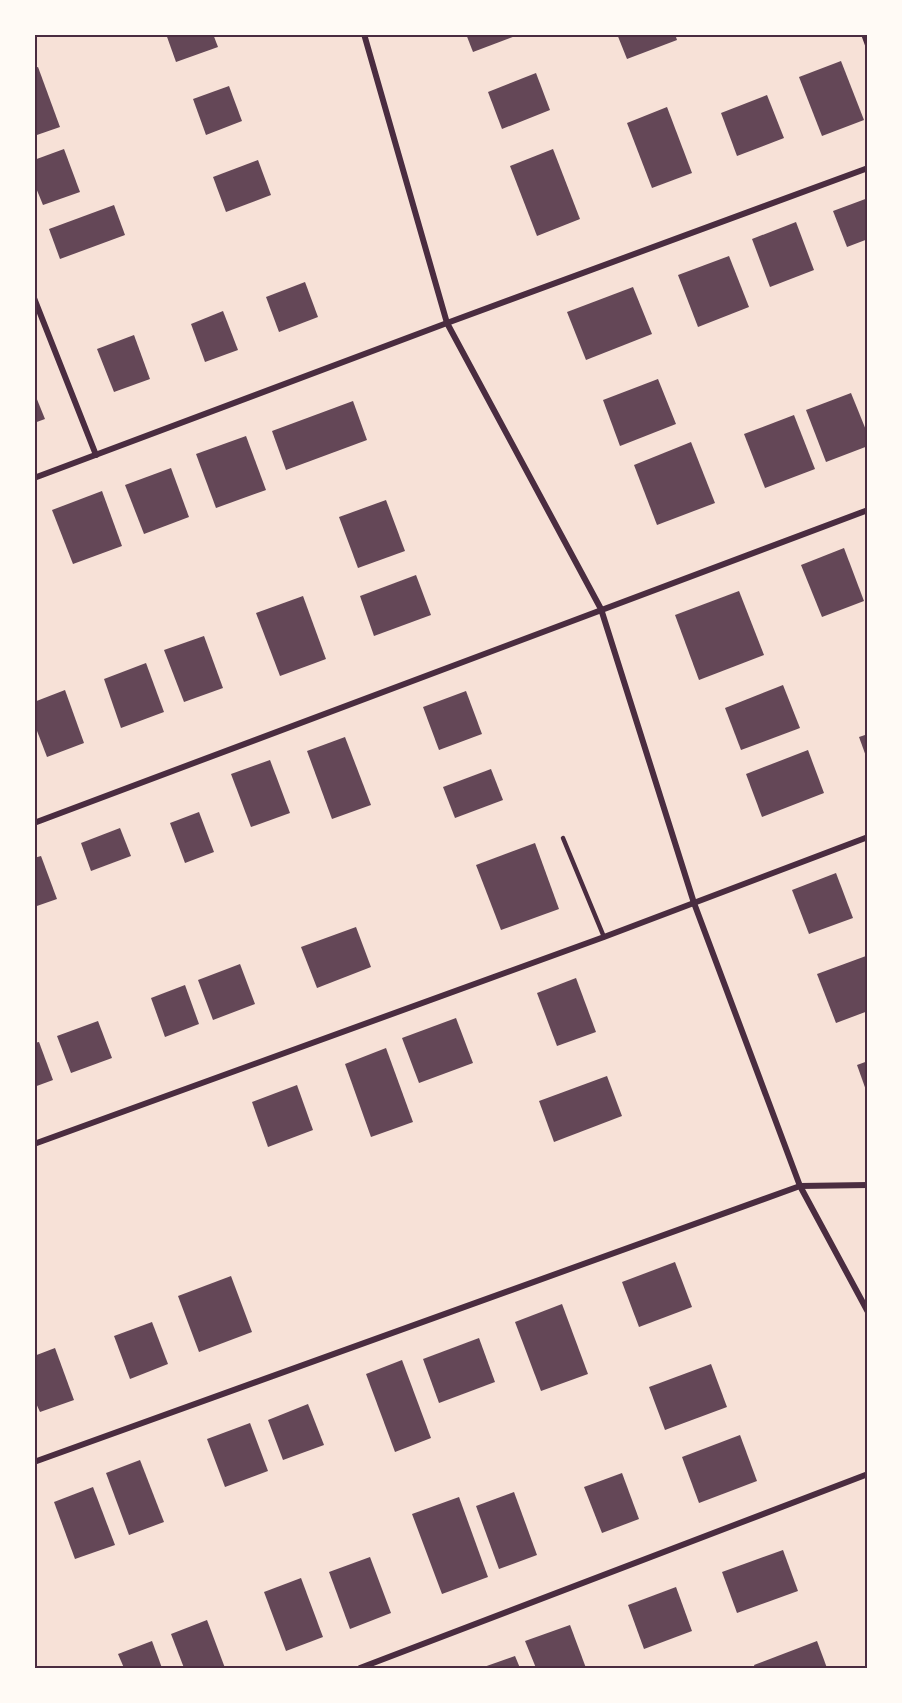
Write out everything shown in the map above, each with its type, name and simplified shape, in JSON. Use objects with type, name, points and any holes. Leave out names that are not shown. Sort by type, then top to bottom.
[{"type":"street","points":[[364,34],[447,323],[601,609],[694,903],[800,1186],[867,1312]]},
{"type":"street","points":[[864,34],[867,45]]},
{"type":"street","points":[[34,478],[867,168]]},
{"type":"street","points":[[34,298],[96,455]]},
{"type":"street","points":[[34,823],[867,510]]},
{"type":"street","points":[[34,1144],[604,937],[867,837]]},
{"type":"street","points":[[34,1462],[800,1186],[867,1185]]},
{"type":"street","points":[[360,1668],[867,1474]]},
{"type":"lane","points":[[563,838],[604,937]]},
{"type":"building","points":[[166,34],[213,34],[218,47],[176,62]]},
{"type":"building","points":[[466,34],[518,34],[518,35],[473,52]]},
{"type":"building","points":[[617,34],[675,34],[677,40],[627,59]]},
{"type":"building","points":[[841,61],[864,120],[822,136],[799,77]]},
{"type":"building","points":[[38,67],[60,127],[34,136],[34,68]]},
{"type":"building","points":[[536,73],[550,110],[502,129],[488,92]]},
{"type":"building","points":[[229,86],[242,121],[206,135],[193,99]]},
{"type":"building","points":[[767,95],[784,138],[737,156],[721,113]]},
{"type":"building","points":[[667,107],[692,173],[652,188],[627,123]]},
{"type":"building","points":[[64,149],[80,192],[43,205],[34,183],[34,160]]},
{"type":"building","points":[[553,149],[580,219],[537,236],[510,166]]},
{"type":"building","points":[[258,160],[271,195],[226,212],[213,177]]},
{"type":"building","points":[[868,198],[868,239],[847,247],[833,211]]},
{"type":"building","points":[[114,205],[125,235],[60,259],[49,229]]},
{"type":"building","points":[[796,222],[814,270],[770,287],[752,239]]},
{"type":"building","points":[[729,256],[749,307],[698,327],[678,275]]},
{"type":"building","points":[[305,282],[318,317],[279,332],[266,297]]},
{"type":"building","points":[[633,287],[652,334],[586,360],[567,312]]},
{"type":"building","points":[[223,311],[238,350],[205,362],[191,324]]},
{"type":"building","points":[[134,335],[150,379],[114,392],[97,349]]},
{"type":"building","points":[[658,379],[676,424],[620,446],[603,400]]},
{"type":"building","points":[[34,392],[45,419],[34,423]]},
{"type":"building","points":[[851,393],[868,435],[868,446],[826,462],[806,410]]},
{"type":"building","points":[[353,401],[367,440],[286,470],[272,431]]},
{"type":"building","points":[[794,415],[815,469],[765,488],[744,434]]},
{"type":"building","points":[[246,436],[266,490],[216,508],[196,454]]},
{"type":"building","points":[[691,442],[715,503],[657,525],[634,465]]},
{"type":"building","points":[[171,468],[189,517],[144,534],[125,485]]},
{"type":"building","points":[[102,491],[122,546],[73,564],[52,510]]},
{"type":"building","points":[[386,500],[405,551],[358,568],[339,517]]},
{"type":"building","points":[[844,548],[864,601],[822,617],[801,565]]},
{"type":"building","points":[[416,575],[431,615],[374,636],[360,596]]},
{"type":"building","points":[[739,591],[764,655],[699,680],[675,615]]},
{"type":"building","points":[[303,596],[326,659],[280,676],[256,613]]},
{"type":"building","points":[[204,636],[223,688],[184,702],[164,650]]},
{"type":"building","points":[[146,663],[164,712],[121,728],[104,679]]},
{"type":"building","points":[[783,685],[800,728],[741,750],[725,708]]},
{"type":"building","points":[[65,690],[84,743],[47,757],[34,723],[34,702]]},
{"type":"building","points":[[466,691],[482,734],[439,750],[423,707]]},
{"type":"building","points":[[868,734],[868,759],[867,759],[859,737]]},
{"type":"building","points":[[345,737],[371,805],[332,819],[307,751]]},
{"type":"building","points":[[808,750],[824,793],[762,817],[746,774]]},
{"type":"building","points":[[270,760],[290,813],[251,827],[231,774]]},
{"type":"building","points":[[491,769],[503,800],[455,818],[443,787]]},
{"type":"building","points":[[199,812],[214,852],[185,863],[170,823]]},
{"type":"building","points":[[120,828],[131,856],[91,871],[81,843]]},
{"type":"building","points":[[535,843],[559,909],[501,930],[476,865]]},
{"type":"building","points":[[41,856],[57,899],[34,907],[34,858]]},
{"type":"building","points":[[836,873],[853,918],[809,934],[792,890]]},
{"type":"building","points":[[356,927],[371,967],[317,988],[301,947]]},
{"type":"building","points":[[866,956],[868,961],[868,1011],[836,1023],[817,974]]},
{"type":"building","points":[[240,964],[255,1004],[213,1020],[198,980]]},
{"type":"building","points":[[576,978],[596,1032],[557,1046],[537,993]]},
{"type":"building","points":[[185,985],[199,1024],[165,1037],[151,998]]},
{"type":"building","points":[[456,1018],[473,1063],[419,1083],[402,1038]]},
{"type":"building","points":[[98,1021],[112,1058],[71,1073],[57,1036]]},
{"type":"building","points":[[39,1042],[53,1080],[34,1087],[34,1043]]},
{"type":"building","points":[[386,1048],[413,1122],[371,1137],[345,1064]]},
{"type":"building","points":[[868,1061],[868,1093],[867,1093],[857,1065]]},
{"type":"building","points":[[607,1076],[622,1116],[554,1142],[539,1101]]},
{"type":"building","points":[[297,1085],[313,1130],[268,1147],[252,1102]]},
{"type":"building","points":[[675,1262],[692,1307],[639,1327],[622,1282]]},
{"type":"building","points":[[231,1276],[252,1332],[199,1352],[178,1296]]},
{"type":"building","points":[[562,1304],[588,1374],[541,1391],[515,1322]]},
{"type":"building","points":[[152,1322],[168,1364],[130,1379],[114,1336]]},
{"type":"building","points":[[479,1338],[495,1382],[439,1403],[423,1359]]},
{"type":"building","points":[[55,1348],[74,1400],[40,1412],[34,1399],[34,1356]]},
{"type":"building","points":[[402,1360],[431,1438],[395,1452],[366,1374]]},
{"type":"building","points":[[711,1364],[727,1407],[665,1430],[649,1387]]},
{"type":"building","points":[[308,1404],[324,1445],[283,1460],[268,1420]]},
{"type":"building","points":[[250,1423],[268,1471],[225,1487],[207,1439]]},
{"type":"building","points":[[740,1435],[757,1481],[699,1503],[682,1457]]},
{"type":"building","points":[[140,1460],[164,1522],[129,1535],[106,1473]]},
{"type":"building","points":[[622,1473],[639,1519],[602,1533],[584,1487]]},
{"type":"building","points":[[93,1487],[115,1545],[75,1559],[54,1502]]},
{"type":"building","points":[[514,1492],[537,1555],[499,1569],[476,1506]]},
{"type":"building","points":[[459,1497],[488,1577],[442,1594],[412,1514]]},
{"type":"building","points":[[783,1550],[798,1591],[737,1613],[722,1572]]},
{"type":"building","points":[[370,1557],[391,1613],[350,1629],[329,1572]]},
{"type":"building","points":[[301,1578],[323,1637],[286,1651],[264,1592]]},
{"type":"building","points":[[676,1587],[692,1631],[644,1649],[628,1605]]},
{"type":"building","points":[[207,1620],[225,1668],[184,1668],[171,1634]]},
{"type":"building","points":[[570,1625],[586,1668],[536,1668],[525,1641]]},
{"type":"building","points":[[152,1641],[162,1668],[124,1668],[118,1654]]},
{"type":"building","points":[[817,1641],[827,1668],[755,1668],[754,1665]]},
{"type":"building","points":[[515,1656],[520,1668],[481,1668]]}]
